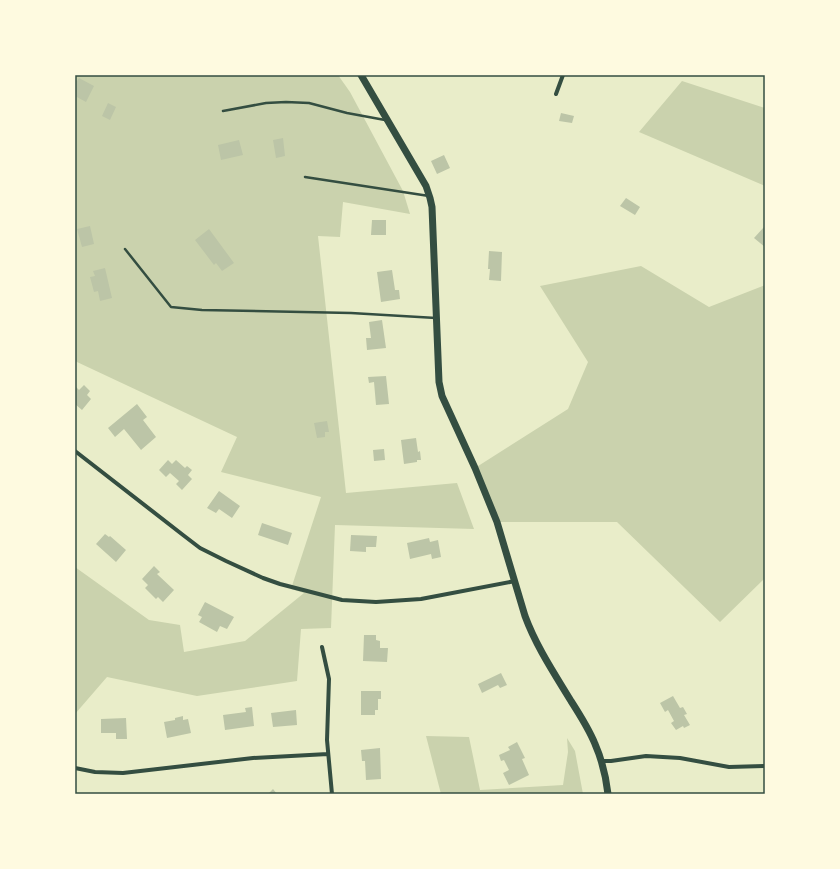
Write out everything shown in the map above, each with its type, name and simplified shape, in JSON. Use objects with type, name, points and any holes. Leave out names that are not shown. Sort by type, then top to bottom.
[{"type":"street","points":[[361,75],[426,186],[432,207],[439,382],[442,396],[475,468],[497,522],[525,616],[534,639],[588,730],[601,761],[608,794]]},
{"type":"street","points":[[556,94],[563,75]]},
{"type":"street","points":[[75,451],[200,548],[263,578],[280,584],[342,600],[376,602],[420,599],[515,581]]},
{"type":"street","points":[[322,647],[329,679],[327,740],[332,794]]},
{"type":"street","points":[[75,768],[94,772],[123,773],[253,758],[328,754]]},
{"type":"street","points":[[601,761],[646,756],[680,758],[729,767],[765,766]]},
{"type":"lane","points":[[223,111],[266,103],[309,103],[347,113],[388,121]]},
{"type":"lane","points":[[305,177],[429,196]]},
{"type":"lane","points":[[125,249],[171,307],[202,310],[336,313],[436,318]]},
{"type":"green space","points":[[75,75],[338,75],[350,92],[403,191],[410,214],[343,202],[340,237],[318,236],[346,493],[457,483],[474,529],[335,525],[331,628],[301,629],[297,681],[197,696],[107,677],[75,714],[75,567],[149,620],[180,625],[184,652],[245,641],[304,593],[291,589],[321,497],[221,472],[237,437],[75,360]]},
{"type":"green space","points":[[682,81],[765,108],[765,186],[639,132]]},
{"type":"green space","points":[[641,266],[709,307],[765,285],[765,578],[720,622],[617,522],[497,522],[475,468],[568,409],[588,362],[540,286]]},
{"type":"green space","points":[[426,736],[469,737],[480,790],[563,785],[568,752],[567,738],[575,751],[583,794],[441,794]]},
{"type":"building","points":[[79,78],[94,86],[86,102],[75,96],[75,80],[77,81]]},
{"type":"building","points":[[108,103],[116,107],[110,120],[102,116]]},
{"type":"building","points":[[561,113],[574,116],[572,123],[559,121]]},
{"type":"building","points":[[283,138],[285,156],[276,158],[273,140]]},
{"type":"building","points":[[239,140],[243,155],[221,160],[218,145]]},
{"type":"building","points":[[444,155],[450,168],[437,174],[431,161]]},
{"type":"building","points":[[626,198],[640,207],[635,215],[620,206]]},
{"type":"building","points":[[372,220],[386,220],[386,235],[371,235]]},
{"type":"building","points":[[90,226],[94,244],[82,247],[77,229]]},
{"type":"building","points":[[764,227],[765,228],[765,247],[754,238]]},
{"type":"building","points":[[209,229],[234,263],[222,271],[216,263],[214,265],[195,240]]},
{"type":"building","points":[[489,251],[502,252],[501,281],[489,280]]},
{"type":"building","points":[[105,268],[112,298],[100,301],[98,291],[94,292],[90,277],[95,276],[93,271]]},
{"type":"building","points":[[392,270],[395,290],[399,290],[400,299],[381,302],[377,272]]},
{"type":"building","points":[[382,320],[386,348],[367,350],[366,338],[371,338],[369,322]]},
{"type":"building","points":[[386,376],[389,404],[376,405],[374,382],[369,383],[368,377]]},
{"type":"building","points":[[84,385],[90,391],[87,395],[91,399],[82,410],[75,404],[75,386],[79,390]]},
{"type":"building","points":[[137,404],[147,417],[143,420],[156,437],[141,450],[124,429],[115,437],[108,428]]},
{"type":"building","points":[[327,421],[329,432],[325,432],[325,437],[317,438],[314,423]]},
{"type":"building","points":[[416,438],[421,460],[404,464],[401,440]]},
{"type":"building","points":[[384,449],[385,460],[374,461],[373,450]]},
{"type":"building","points":[[168,460],[172,464],[176,460],[185,468],[187,466],[192,470],[188,475],[192,479],[182,490],[176,484],[179,481],[170,473],[166,477],[159,470]]},
{"type":"building","points":[[219,491],[240,506],[232,518],[219,509],[216,513],[207,508]]},
{"type":"building","points":[[262,523],[292,533],[288,545],[258,535]]},
{"type":"building","points":[[105,534],[109,537],[110,536],[126,550],[116,562],[96,544]]},
{"type":"building","points":[[351,535],[377,536],[376,547],[366,547],[366,552],[350,551]]},
{"type":"building","points":[[429,538],[430,542],[438,540],[441,557],[432,559],[431,554],[410,559],[407,543]]},
{"type":"building","points":[[154,566],[160,572],[157,574],[174,590],[163,602],[158,597],[156,599],[145,588],[148,585],[142,579]]},
{"type":"building","points":[[205,602],[234,617],[227,629],[220,626],[217,632],[199,622],[202,617],[198,615]]},
{"type":"building","points":[[364,635],[376,635],[376,640],[380,641],[380,648],[388,648],[387,662],[363,661]]},
{"type":"building","points":[[501,673],[507,685],[500,688],[498,685],[482,693],[478,684]]},
{"type":"building","points":[[361,691],[381,691],[381,699],[378,699],[378,710],[375,710],[375,715],[361,715]]},
{"type":"building","points":[[673,696],[680,708],[683,707],[687,714],[684,715],[690,725],[684,728],[683,726],[676,730],[671,723],[674,721],[668,710],[665,712],[660,703]]},
{"type":"building","points":[[252,707],[254,726],[225,730],[223,715],[246,712],[245,708]]},
{"type":"building","points":[[296,710],[297,725],[273,727],[271,713]]},
{"type":"building","points":[[183,716],[183,720],[188,719],[191,733],[167,738],[164,722],[175,720],[175,718]]},
{"type":"building","points":[[126,718],[127,739],[116,739],[116,733],[101,733],[101,719]]},
{"type":"building","points":[[517,742],[525,758],[522,759],[529,775],[509,785],[503,773],[509,770],[504,760],[501,761],[499,755],[510,750],[508,747]]},
{"type":"building","points":[[380,748],[381,779],[366,780],[365,761],[362,761],[361,750]]},
{"type":"building","points":[[273,789],[277,794],[268,794]]}]
